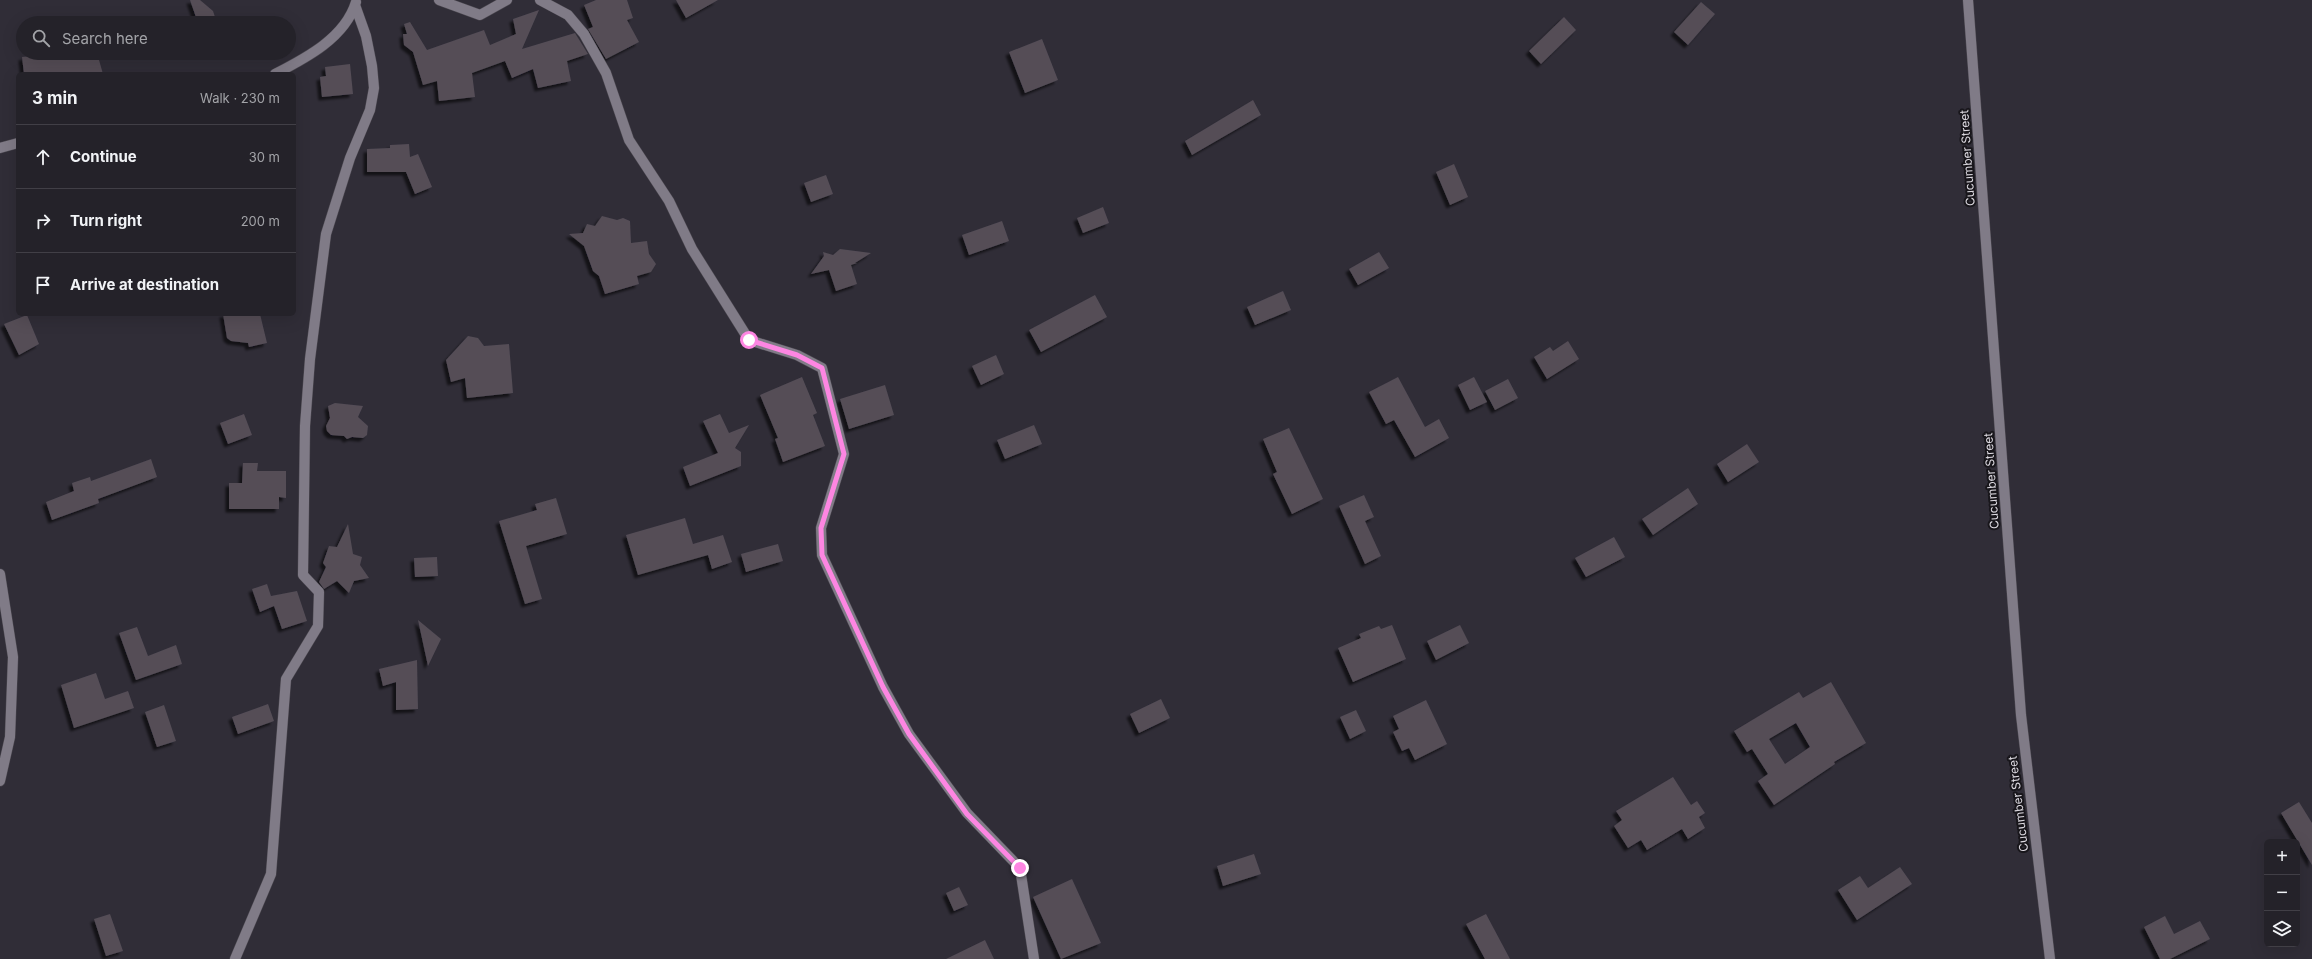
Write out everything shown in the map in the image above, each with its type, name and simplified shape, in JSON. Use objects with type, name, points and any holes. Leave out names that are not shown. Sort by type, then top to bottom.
[{"type":"street","points":[[439,0],[480,15],[507,0]]},
{"type":"street","points":[[540,0],[568,15],[584,34],[606,73],[629,140],[669,201],[692,249],[749,340],[797,355],[822,368],[844,454],[821,528],[822,555],[883,687],[909,734],[967,814],[1020,868],[1034,959]]},
{"type":"street","name":"Cucumber Street","points":[[1968,0],[2021,715],[2050,959]]},
{"type":"street","points":[[279,72],[298,62],[324,45],[342,28],[356,3]]},
{"type":"street","points":[[235,959],[271,874],[286,679],[318,626],[319,592],[303,575],[305,426],[310,359],[326,234],[350,158],[370,110],[374,88],[372,66],[356,3]]},
{"type":"street","points":[[0,148],[16,144]]},
{"type":"street","points":[[0,574],[13,657],[10,737],[0,781]]},
{"type":"building","points":[[190,0],[200,0],[213,11],[215,16],[196,16]]},
{"type":"building","points":[[596,0],[627,0],[633,18],[627,20],[639,42],[606,59],[588,29],[593,27],[584,5]]},
{"type":"building","points":[[676,0],[718,0],[686,18]]},
{"type":"building","points":[[1701,2],[1715,14],[1688,45],[1674,32]]},
{"type":"building","points":[[539,10],[522,49],[575,33],[588,54],[567,61],[571,81],[538,88],[533,69],[512,78],[505,61],[472,73],[475,97],[439,101],[437,81],[423,85],[413,52],[404,45],[403,34],[407,34],[404,24],[410,22],[427,50],[484,30],[490,45],[516,34],[513,19]]},
{"type":"building","points":[[1564,17],[1576,30],[1541,64],[1529,51]]},
{"type":"building","points":[[1042,39],[1058,80],[1025,93],[1009,52]]},
{"type":"building","points":[[22,60],[99,60],[102,72],[24,72]]},
{"type":"building","points":[[350,64],[353,94],[322,97],[320,77],[326,76],[325,67]]},
{"type":"building","points":[[1253,100],[1261,115],[1192,155],[1185,141]]},
{"type":"building","points":[[409,144],[410,157],[418,154],[432,187],[415,194],[406,172],[367,172],[367,149],[390,148],[390,145]]},
{"type":"building","points":[[1454,164],[1468,197],[1450,205],[1436,172]]},
{"type":"building","points":[[826,175],[833,194],[811,202],[804,183]]},
{"type":"building","points":[[1103,207],[1109,223],[1083,233],[1077,218]]},
{"type":"building","points":[[602,216],[617,220],[623,218],[630,221],[631,243],[647,241],[649,254],[656,264],[651,272],[637,276],[639,284],[605,294],[599,276],[593,271],[584,246],[569,234],[583,233],[587,224],[595,226]]},
{"type":"building","points":[[1002,221],[1009,241],[969,255],[962,235]]},
{"type":"building","points":[[840,249],[871,253],[855,263],[857,263],[851,265],[857,284],[836,291],[829,270],[811,274],[824,256],[823,252],[833,255]]},
{"type":"building","points":[[1379,252],[1389,268],[1358,285],[1349,269]]},
{"type":"building","points":[[1283,291],[1291,310],[1255,325],[1247,307]]},
{"type":"building","points":[[1095,295],[1107,317],[1041,352],[1029,330]]},
{"type":"building","points":[[27,316],[39,344],[19,355],[4,324]]},
{"type":"building","points":[[223,316],[260,316],[267,343],[249,347],[248,343],[231,341],[227,338]]},
{"type":"building","points":[[468,336],[478,338],[484,346],[509,344],[513,393],[467,398],[465,378],[451,382],[446,360]]},
{"type":"building","points":[[1568,341],[1579,359],[1547,379],[1534,357],[1550,347],[1553,351]]},
{"type":"building","points":[[996,355],[1004,374],[981,385],[972,366]]},
{"type":"building","points":[[802,377],[817,413],[813,415],[825,446],[783,462],[775,439],[778,438],[760,395]]},
{"type":"building","points":[[1398,377],[1425,427],[1439,419],[1449,438],[1415,457],[1394,420],[1386,424],[1369,392]]},
{"type":"building","points":[[1474,377],[1487,402],[1470,410],[1458,385]]},
{"type":"building","points":[[1508,379],[1518,398],[1495,410],[1485,391]]},
{"type":"building","points":[[885,385],[894,415],[849,429],[840,399]]},
{"type":"building","points":[[335,403],[363,406],[358,417],[368,426],[367,435],[363,438],[352,437],[347,439],[344,436],[331,435],[327,431],[326,426],[330,418],[328,406]]},
{"type":"building","points":[[244,414],[252,435],[228,444],[220,423]]},
{"type":"building","points":[[720,414],[729,433],[749,425],[735,448],[741,452],[741,466],[690,486],[683,467],[718,453],[703,421]]},
{"type":"building","points":[[1034,425],[1042,444],[1005,459],[997,440]]},
{"type":"building","points":[[1289,428],[1323,499],[1292,514],[1273,474],[1277,472],[1263,439]]},
{"type":"building","points":[[1747,444],[1759,462],[1728,482],[1717,464]]},
{"type":"building","points":[[151,459],[157,477],[98,499],[99,503],[52,520],[46,502],[74,491],[72,483],[90,477],[91,481]]},
{"type":"building","points":[[243,463],[258,463],[257,471],[286,471],[286,498],[279,497],[279,509],[229,509],[229,483],[242,483]]},
{"type":"building","points":[[1688,488],[1698,504],[1653,535],[1642,519]]},
{"type":"building","points":[[1364,495],[1374,517],[1365,521],[1381,556],[1365,564],[1339,506]]},
{"type":"building","points":[[556,498],[567,534],[526,546],[542,599],[525,604],[499,521],[537,510],[535,504]]},
{"type":"building","points":[[685,518],[693,544],[723,535],[732,562],[712,569],[708,555],[638,575],[626,535]]},
{"type":"building","points":[[348,524],[353,554],[362,557],[360,565],[369,578],[354,581],[349,593],[337,581],[324,589],[319,582],[326,567],[323,563],[329,546],[337,547]]},
{"type":"building","points":[[1614,537],[1625,557],[1586,577],[1575,558]]},
{"type":"building","points":[[778,544],[783,561],[746,572],[741,554]]},
{"type":"building","points":[[437,557],[438,576],[415,577],[414,558]]},
{"type":"building","points":[[267,584],[271,596],[297,591],[307,621],[282,629],[274,606],[260,612],[252,589]]},
{"type":"building","points":[[418,620],[441,639],[428,666]]},
{"type":"building","points":[[1392,625],[1406,659],[1353,682],[1338,648],[1361,638],[1359,634],[1379,626],[1381,629]]},
{"type":"building","points":[[1460,625],[1469,643],[1436,660],[1427,641]]},
{"type":"building","points":[[137,627],[148,656],[176,645],[182,664],[136,680],[119,633]]},
{"type":"building","points":[[417,660],[418,709],[396,710],[396,682],[383,686],[379,669]]},
{"type":"building","points":[[96,673],[105,699],[128,691],[134,708],[74,728],[61,685]]},
{"type":"building","points":[[1831,682],[1866,743],[1834,762],[1835,764],[1774,805],[1758,781],[1768,774],[1752,749],[1747,752],[1734,731],[1799,692],[1803,698]],"holes":[[[1796,723],[1810,747],[1785,764],[1769,739]]]},
{"type":"building","points":[[1161,699],[1170,718],[1139,733],[1130,714]]},
{"type":"building","points":[[1426,700],[1447,744],[1415,760],[1409,748],[1402,751],[1393,732],[1399,729],[1393,716]]},
{"type":"building","points":[[268,704],[274,721],[238,734],[232,717]]},
{"type":"building","points":[[164,705],[176,741],[157,747],[145,712]]},
{"type":"building","points":[[1356,710],[1366,731],[1350,739],[1340,717]]},
{"type":"building","points":[[1673,777],[1691,805],[1697,801],[1705,813],[1699,817],[1705,828],[1688,839],[1682,829],[1647,850],[1641,840],[1628,848],[1614,826],[1622,820],[1616,811]]},
{"type":"building","points":[[2299,802],[2312,823],[2312,865],[2300,845],[2300,839],[2296,839],[2281,813]]},
{"type":"building","points":[[1254,854],[1261,874],[1223,886],[1217,866]]},
{"type":"building","points":[[1900,867],[1912,884],[1857,920],[1838,890],[1860,876],[1868,888]]},
{"type":"building","points":[[1072,879],[1101,943],[1061,959],[1033,897]]},
{"type":"building","points":[[959,887],[968,905],[954,911],[946,893]]},
{"type":"building","points":[[110,914],[123,951],[106,956],[94,919]]},
{"type":"building","points":[[1486,914],[1510,959],[1485,959],[1466,924]]},
{"type":"building","points":[[2165,916],[2174,934],[2200,921],[2210,939],[2170,959],[2160,959],[2144,927]]},
{"type":"building","points":[[985,940],[994,959],[946,959]]},
{"type":"route","points":[[749,340],[797,355],[822,368],[844,454],[833,484],[821,528],[822,555],[883,687],[909,734],[967,814],[1020,868]]}]
